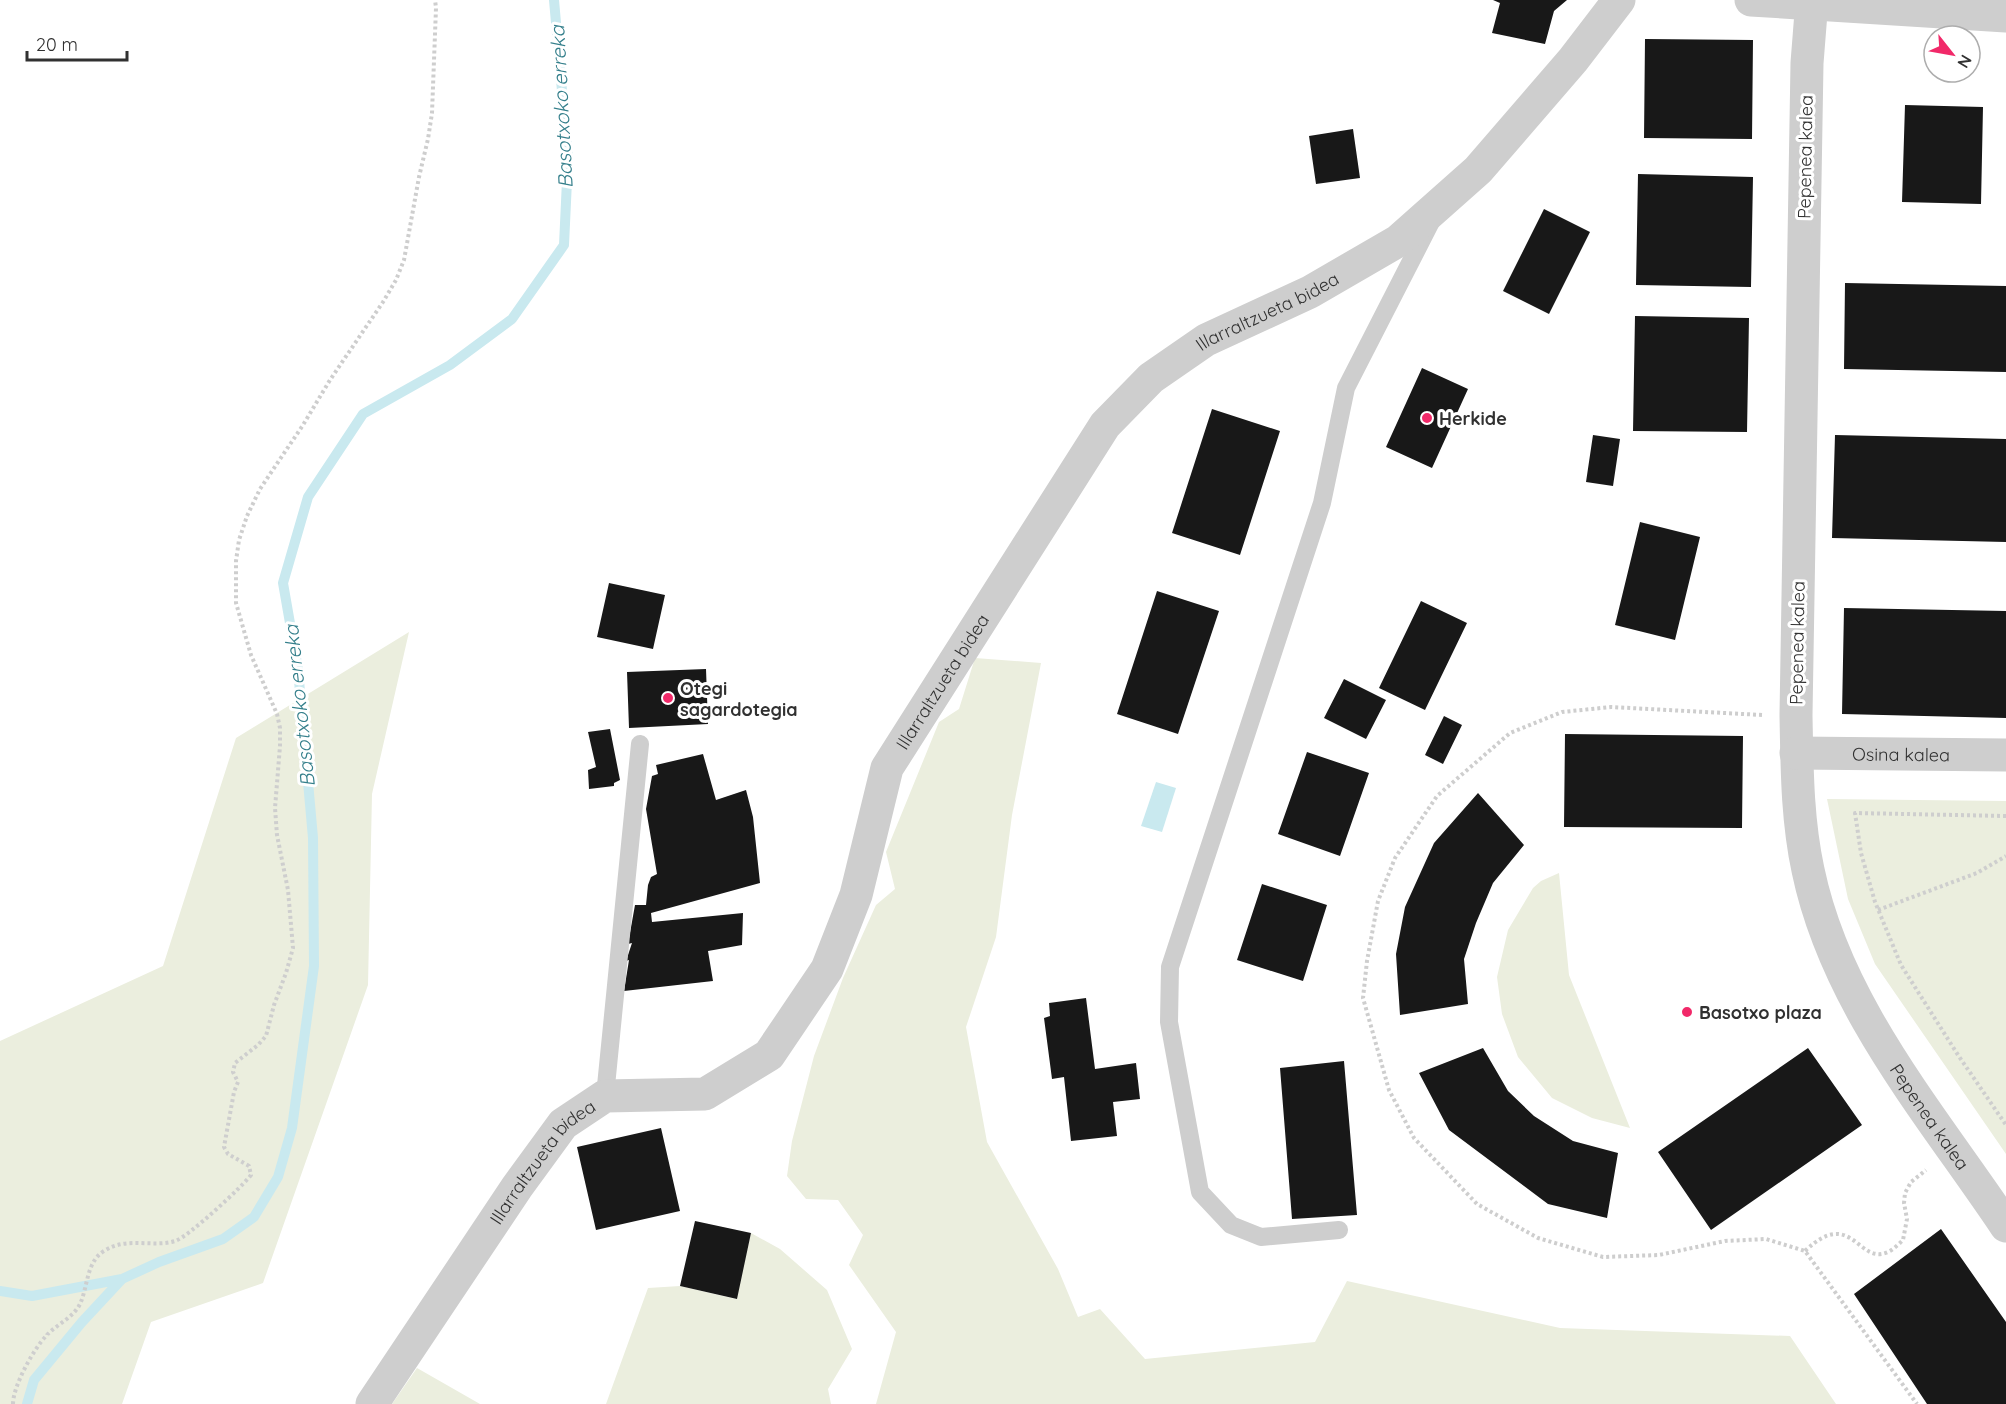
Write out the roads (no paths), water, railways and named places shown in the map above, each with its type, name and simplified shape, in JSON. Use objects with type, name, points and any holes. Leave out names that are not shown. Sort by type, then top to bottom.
[{"type":"street","name":"Illarraltzueta bidea","points":[[372,1404],[517,1187],[563,1124],[605,1096],[705,1094],[769,1055],[827,969],[856,895],[887,768],[1105,425],[1151,378],[1206,340],[1310,292],[1398,242],[1478,170],[1573,60],[1619,0]]},
{"type":"street","points":[[1751,0],[2006,16]]},
{"type":"street","name":"Pepenea kalea","points":[[1812,3],[1807,63],[1796,715],[1799,807],[1808,870],[1828,937],[1848,985],[1879,1041],[2006,1226]]},
{"type":"street","name":"Osina kalea","points":[[1796,753],[2006,755]]},
{"type":"lane","points":[[1339,1230],[1262,1237],[1231,1225],[1200,1192],[1169,1022],[1170,967],[1322,503],[1346,387],[1440,204]]},
{"type":"lane","points":[[605,1096],[640,744]]},
{"type":"water","points":[[1156,782],[1176,788],[1162,832],[1141,826]]},
{"type":"waterway","name":"Basotxoko erreka","points":[[27,1404],[34,1380],[82,1322],[122,1279],[159,1262],[223,1239],[254,1217],[278,1177],[292,1128],[314,966],[313,838],[298,669],[283,583],[308,497],[363,414],[450,365],[512,319],[564,245],[568,159],[554,0]]},
{"type":"waterway","points":[[0,1291],[32,1296],[122,1279]]},
{"type":"place","name":"Herkide","points":[[1427,418]]},
{"type":"place","name":"Otegi sagardotegia","points":[[668,698]]},
{"type":"place","name":"Basotxo plaza","points":[[1687,1012]]}]
